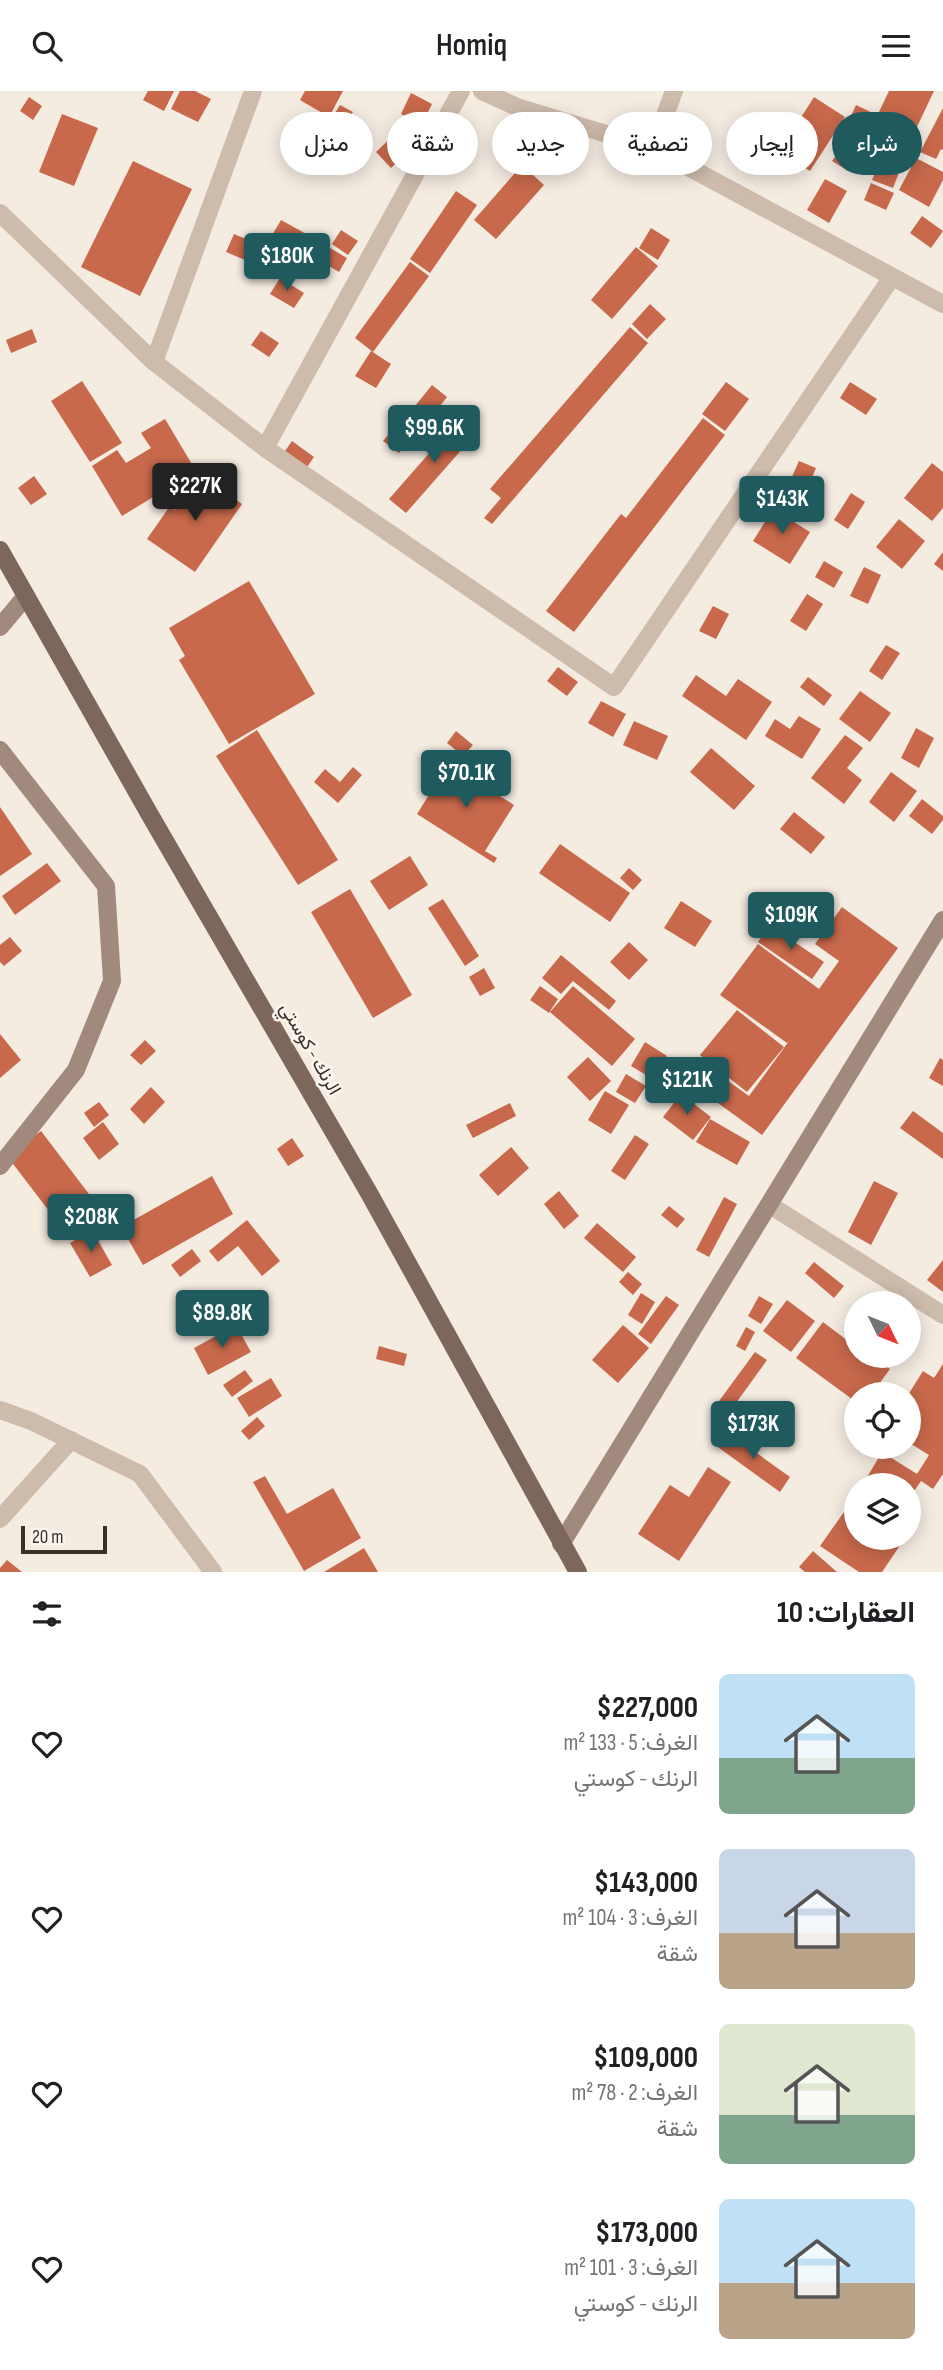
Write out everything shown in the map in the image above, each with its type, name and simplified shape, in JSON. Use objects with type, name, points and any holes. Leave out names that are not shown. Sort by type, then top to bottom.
[{"type":"main road","name":"الرنك - كوستي","points":[[0,550],[369,1193],[578,1572]]},
{"type":"street","points":[[154,362],[253,91]]},
{"type":"street","points":[[265,448],[461,91]]},
{"type":"street","points":[[482,91],[517,107],[603,133]]},
{"type":"street","points":[[666,112],[674,91]]},
{"type":"street","points":[[703,175],[943,304]]},
{"type":"street","points":[[0,213],[154,362],[265,448],[614,687],[892,277]]},
{"type":"street","points":[[0,627],[26,596]]},
{"type":"street","points":[[0,750],[106,887],[112,981],[76,1070],[0,1165]]},
{"type":"street","points":[[561,1544],[943,920]]},
{"type":"street","points":[[770,1205],[943,1315]]},
{"type":"street","points":[[0,1410],[31,1421],[140,1474],[213,1572]]},
{"type":"street","points":[[0,1519],[71,1440]]},
{"type":"building","points":[[148,91],[174,91],[164,111],[143,100]]},
{"type":"building","points":[[180,91],[195,91],[211,99],[198,122],[171,109]]},
{"type":"building","points":[[305,91],[343,91],[332,112],[320,112],[300,100]]},
{"type":"building","points":[[889,91],[934,91],[922,116],[922,112],[879,112]]},
{"type":"building","points":[[411,93],[432,104],[428,112],[402,112]]},
{"type":"building","points":[[29,97],[42,106],[33,120],[20,111]]},
{"type":"building","points":[[814,97],[837,112],[832,112],[832,137],[818,159],[818,112],[804,112]]},
{"type":"building","points":[[340,105],[353,112],[336,112]]},
{"type":"building","points":[[856,105],[871,112],[853,112]]},
{"type":"building","points":[[943,108],[943,150],[941,149],[936,159],[922,153]]},
{"type":"building","points":[[62,114],[98,128],[74,186],[39,172]]},
{"type":"building","points":[[387,141],[387,164],[376,152]]},
{"type":"building","points":[[133,161],[192,189],[140,296],[81,267]]},
{"type":"building","points":[[922,161],[943,172],[943,180],[929,207],[899,190],[907,175],[922,175]]},
{"type":"building","points":[[513,175],[533,175],[544,185],[496,239],[474,220]]},
{"type":"building","points":[[874,175],[898,175],[893,188],[872,180]]},
{"type":"building","points":[[825,179],[847,191],[829,223],[807,210]]},
{"type":"building","points":[[871,183],[894,193],[886,210],[864,200]]},
{"type":"building","points":[[456,191],[477,205],[430,273],[410,259]]},
{"type":"building","points":[[922,216],[943,231],[931,248],[910,233]]},
{"type":"building","points":[[281,220],[328,246],[310,276],[264,249]]},
{"type":"building","points":[[651,228],[670,240],[658,260],[639,248]]},
{"type":"building","points":[[341,230],[358,241],[348,255],[332,244]]},
{"type":"building","points":[[234,234],[253,242],[245,260],[226,252]]},
{"type":"building","points":[[636,247],[658,266],[612,319],[591,300]]},
{"type":"building","points":[[330,248],[347,258],[339,272],[322,262]]},
{"type":"building","points":[[410,262],[429,276],[373,352],[355,338]]},
{"type":"building","points":[[280,278],[304,293],[294,308],[270,294]]},
{"type":"building","points":[[650,304],[666,319],[647,339],[632,324]]},
{"type":"building","points":[[630,327],[648,343],[492,524],[484,518],[501,498],[490,489]]},
{"type":"building","points":[[32,329],[37,342],[11,353],[6,340]]},
{"type":"building","points":[[261,331],[279,343],[269,357],[251,345]]},
{"type":"building","points":[[371,351],[391,364],[376,388],[355,376]]},
{"type":"building","points":[[82,381],[122,443],[90,462],[51,401]]},
{"type":"building","points":[[726,382],[749,399],[725,431],[702,414]]},
{"type":"building","points":[[850,382],[877,399],[866,415],[840,398]]},
{"type":"building","points":[[432,385],[447,397],[430,419],[415,406]]},
{"type":"building","points":[[410,406],[432,422],[423,433],[402,418]]},
{"type":"building","points":[[461,417],[478,431],[406,513],[389,499]]},
{"type":"building","points":[[703,418],[725,435],[574,632],[546,611],[621,514],[626,518]]},
{"type":"building","points":[[165,419],[196,471],[122,516],[92,466],[117,450],[126,463],[151,448],[141,433]]},
{"type":"building","points":[[399,422],[414,435],[399,453],[383,441]]},
{"type":"building","points":[[292,441],[314,457],[307,467],[285,451]]},
{"type":"building","points":[[799,461],[816,468],[803,499],[785,492]]},
{"type":"building","points":[[932,463],[943,472],[943,508],[932,521],[904,498]]},
{"type":"building","points":[[199,474],[242,504],[195,572],[147,539],[170,506],[175,510]]},
{"type":"building","points":[[34,476],[47,494],[31,505],[18,488]]},
{"type":"building","points":[[851,493],[865,502],[848,529],[834,520]]},
{"type":"building","points":[[773,509],[810,532],[790,564],[753,541]]},
{"type":"building","points":[[899,519],[925,541],[902,569],[876,547]]},
{"type":"building","points":[[943,552],[943,571],[934,564]]},
{"type":"building","points":[[824,561],[843,572],[834,588],[815,577]]},
{"type":"building","points":[[864,567],[881,575],[868,604],[850,596]]},
{"type":"building","points":[[249,581],[315,694],[229,744],[179,660],[185,656],[169,628]]},
{"type":"building","points":[[807,594],[823,604],[806,631],[790,621]]},
{"type":"building","points":[[713,606],[729,614],[716,639],[699,631]]},
{"type":"building","points":[[886,645],[900,653],[882,680],[869,671]]},
{"type":"building","points":[[558,667],[578,682],[567,696],[547,681]]},
{"type":"building","points":[[696,675],[726,696],[738,679],[772,702],[746,740],[682,696]]},
{"type":"building","points":[[808,677],[832,695],[824,706],[800,687]]},
{"type":"building","points":[[860,691],[891,713],[870,742],[839,719]]},
{"type":"building","points":[[601,701],[626,714],[613,737],[588,723]]},
{"type":"building","points":[[799,716],[821,729],[802,759],[765,736],[775,719],[790,729]]},
{"type":"building","points":[[634,721],[668,736],[657,760],[623,745]]},
{"type":"building","points":[[916,728],[934,738],[919,768],[901,758]]},
{"type":"building","points":[[257,730],[338,860],[298,885],[216,756]]},
{"type":"building","points":[[456,731],[473,745],[463,756],[447,743]]},
{"type":"building","points":[[845,735],[863,748],[847,768],[862,780],[844,804],[811,778]]},
{"type":"building","points":[[711,748],[755,786],[734,810],[690,772]]},
{"type":"building","points":[[449,763],[514,805],[485,851],[497,858],[494,863],[417,814]]},
{"type":"building","points":[[353,767],[362,775],[338,803],[314,782],[325,769],[340,782]]},
{"type":"building","points":[[891,772],[917,791],[894,822],[869,802]]},
{"type":"building","points":[[922,799],[943,816],[932,834],[909,816]]},
{"type":"building","points":[[0,807],[32,854],[0,876]]},
{"type":"building","points":[[794,812],[825,837],[811,854],[780,829]]},
{"type":"building","points":[[560,844],[630,893],[610,922],[539,873]]},
{"type":"building","points":[[410,856],[428,885],[389,910],[370,881]]},
{"type":"building","points":[[47,863],[61,881],[15,915],[2,896]]},
{"type":"building","points":[[629,868],[642,880],[633,890],[620,878]]},
{"type":"building","points":[[350,889],[412,995],[373,1018],[311,912]]},
{"type":"building","points":[[443,899],[479,956],[465,966],[428,908]]},
{"type":"building","points":[[681,901],[712,921],[695,947],[664,928]]},
{"type":"building","points":[[808,901],[825,910],[811,934],[794,924]]},
{"type":"building","points":[[842,907],[898,948],[762,1135],[689,1082],[703,1063],[749,1096],[789,1041],[787,1043],[720,995],[758,944],[819,989],[839,961],[815,944]]},
{"type":"building","points":[[769,925],[824,962],[812,979],[758,942]]},
{"type":"building","points":[[10,937],[22,951],[4,966],[0,962],[0,945]]},
{"type":"building","points":[[629,942],[648,960],[629,980],[610,962]]},
{"type":"building","points":[[561,955],[616,1001],[609,1010],[573,981],[561,994],[542,978]]},
{"type":"building","points":[[484,968],[495,988],[480,996],[469,977]]},
{"type":"building","points":[[540,986],[558,999],[549,1013],[530,1000]]},
{"type":"building","points":[[573,986],[635,1039],[612,1066],[550,1012]]},
{"type":"building","points":[[737,1010],[784,1047],[747,1092],[700,1055]]},
{"type":"building","points":[[0,1034],[21,1060],[0,1078]]},
{"type":"building","points":[[145,1040],[156,1051],[141,1065],[130,1055]]},
{"type":"building","points":[[645,1042],[667,1056],[653,1079],[631,1066]]},
{"type":"building","points":[[588,1057],[611,1081],[590,1101],[567,1077]]},
{"type":"building","points":[[940,1058],[943,1060],[943,1086],[929,1078]]},
{"type":"building","points":[[626,1074],[646,1086],[635,1103],[616,1092]]},
{"type":"building","points":[[151,1087],[165,1102],[144,1124],[130,1109]]},
{"type":"building","points":[[605,1091],[629,1105],[611,1134],[588,1120]]},
{"type":"building","points":[[681,1094],[711,1117],[693,1140],[663,1117]]},
{"type":"building","points":[[99,1102],[109,1115],[94,1127],[84,1113]]},
{"type":"building","points":[[510,1103],[516,1116],[473,1138],[466,1125]]},
{"type":"building","points":[[913,1111],[943,1133],[943,1159],[900,1128]]},
{"type":"building","points":[[710,1119],[750,1142],[737,1165],[696,1142]]},
{"type":"building","points":[[103,1122],[119,1144],[99,1160],[83,1138]]},
{"type":"building","points":[[41,1131],[92,1198],[59,1224],[7,1156]]},
{"type":"building","points":[[635,1135],[649,1144],[625,1180],[611,1171]]},
{"type":"building","points":[[292,1138],[304,1156],[288,1166],[277,1149]]},
{"type":"building","points":[[511,1147],[529,1168],[498,1196],[479,1175]]},
{"type":"building","points":[[212,1176],[233,1214],[143,1265],[121,1227]]},
{"type":"building","points":[[874,1181],[898,1193],[871,1245],[848,1232]]},
{"type":"building","points":[[559,1191],[579,1216],[564,1229],[544,1204]]},
{"type":"building","points":[[724,1197],[737,1204],[709,1257],[696,1250]]},
{"type":"building","points":[[669,1206],[685,1219],[677,1228],[661,1215]]},
{"type":"building","points":[[247,1220],[280,1261],[262,1276],[238,1246],[218,1262],[209,1251]]},
{"type":"building","points":[[597,1223],[636,1257],[623,1272],[584,1238]]},
{"type":"building","points":[[92,1230],[112,1265],[90,1277],[70,1243]]},
{"type":"building","points":[[192,1249],[201,1261],[180,1277],[171,1265]]},
{"type":"building","points":[[943,1260],[943,1292],[927,1280]]},
{"type":"building","points":[[814,1262],[844,1286],[834,1298],[805,1273]]},
{"type":"building","points":[[628,1272],[642,1284],[633,1295],[619,1282]]},
{"type":"building","points":[[641,1293],[655,1302],[642,1324],[628,1315]]},
{"type":"building","points":[[666,1296],[679,1305],[651,1344],[638,1334]]},
{"type":"building","points":[[759,1296],[773,1304],[761,1324],[748,1316]]},
{"type":"building","points":[[787,1300],[815,1321],[791,1352],[763,1331]]},
{"type":"building","points":[[823,1322],[844,1338],[844,1369],[890,1369],[880,1382],[844,1382],[844,1393],[796,1358]]},
{"type":"building","points":[[236,1325],[251,1352],[208,1375],[194,1348]]},
{"type":"building","points":[[623,1325],[649,1348],[618,1383],[592,1360]]},
{"type":"building","points":[[746,1327],[755,1332],[745,1351],[736,1346]]},
{"type":"building","points":[[379,1346],[407,1354],[404,1366],[376,1359]]},
{"type":"building","points":[[755,1352],[767,1360],[723,1421],[711,1412]]},
{"type":"building","points":[[943,1364],[943,1474],[933,1489],[921,1481],[921,1473],[918,1473],[929,1455],[921,1450],[921,1382],[916,1382],[923,1371],[934,1378]]},
{"type":"building","points":[[245,1370],[253,1381],[232,1397],[223,1385]]},
{"type":"building","points":[[271,1378],[282,1396],[249,1417],[237,1398]]},
{"type":"building","points":[[257,1417],[265,1426],[249,1440],[241,1431]]},
{"type":"building","points":[[726,1431],[790,1477],[780,1492],[715,1445]]},
{"type":"building","points":[[878,1459],[893,1459],[915,1473],[870,1473]]},
{"type":"building","points":[[708,1467],[731,1482],[679,1561],[638,1534],[670,1485],[689,1497]]},
{"type":"building","points":[[265,1476],[287,1514],[333,1488],[361,1538],[304,1571],[253,1482]]},
{"type":"building","points":[[844,1512],[844,1550],[897,1550],[882,1572],[859,1572],[820,1546]]},
{"type":"building","points":[[364,1548],[378,1572],[324,1572]]},
{"type":"building","points":[[813,1551],[837,1572],[805,1572],[799,1567]]},
{"type":"building","points":[[7,1560],[22,1572],[0,1572]]}]
